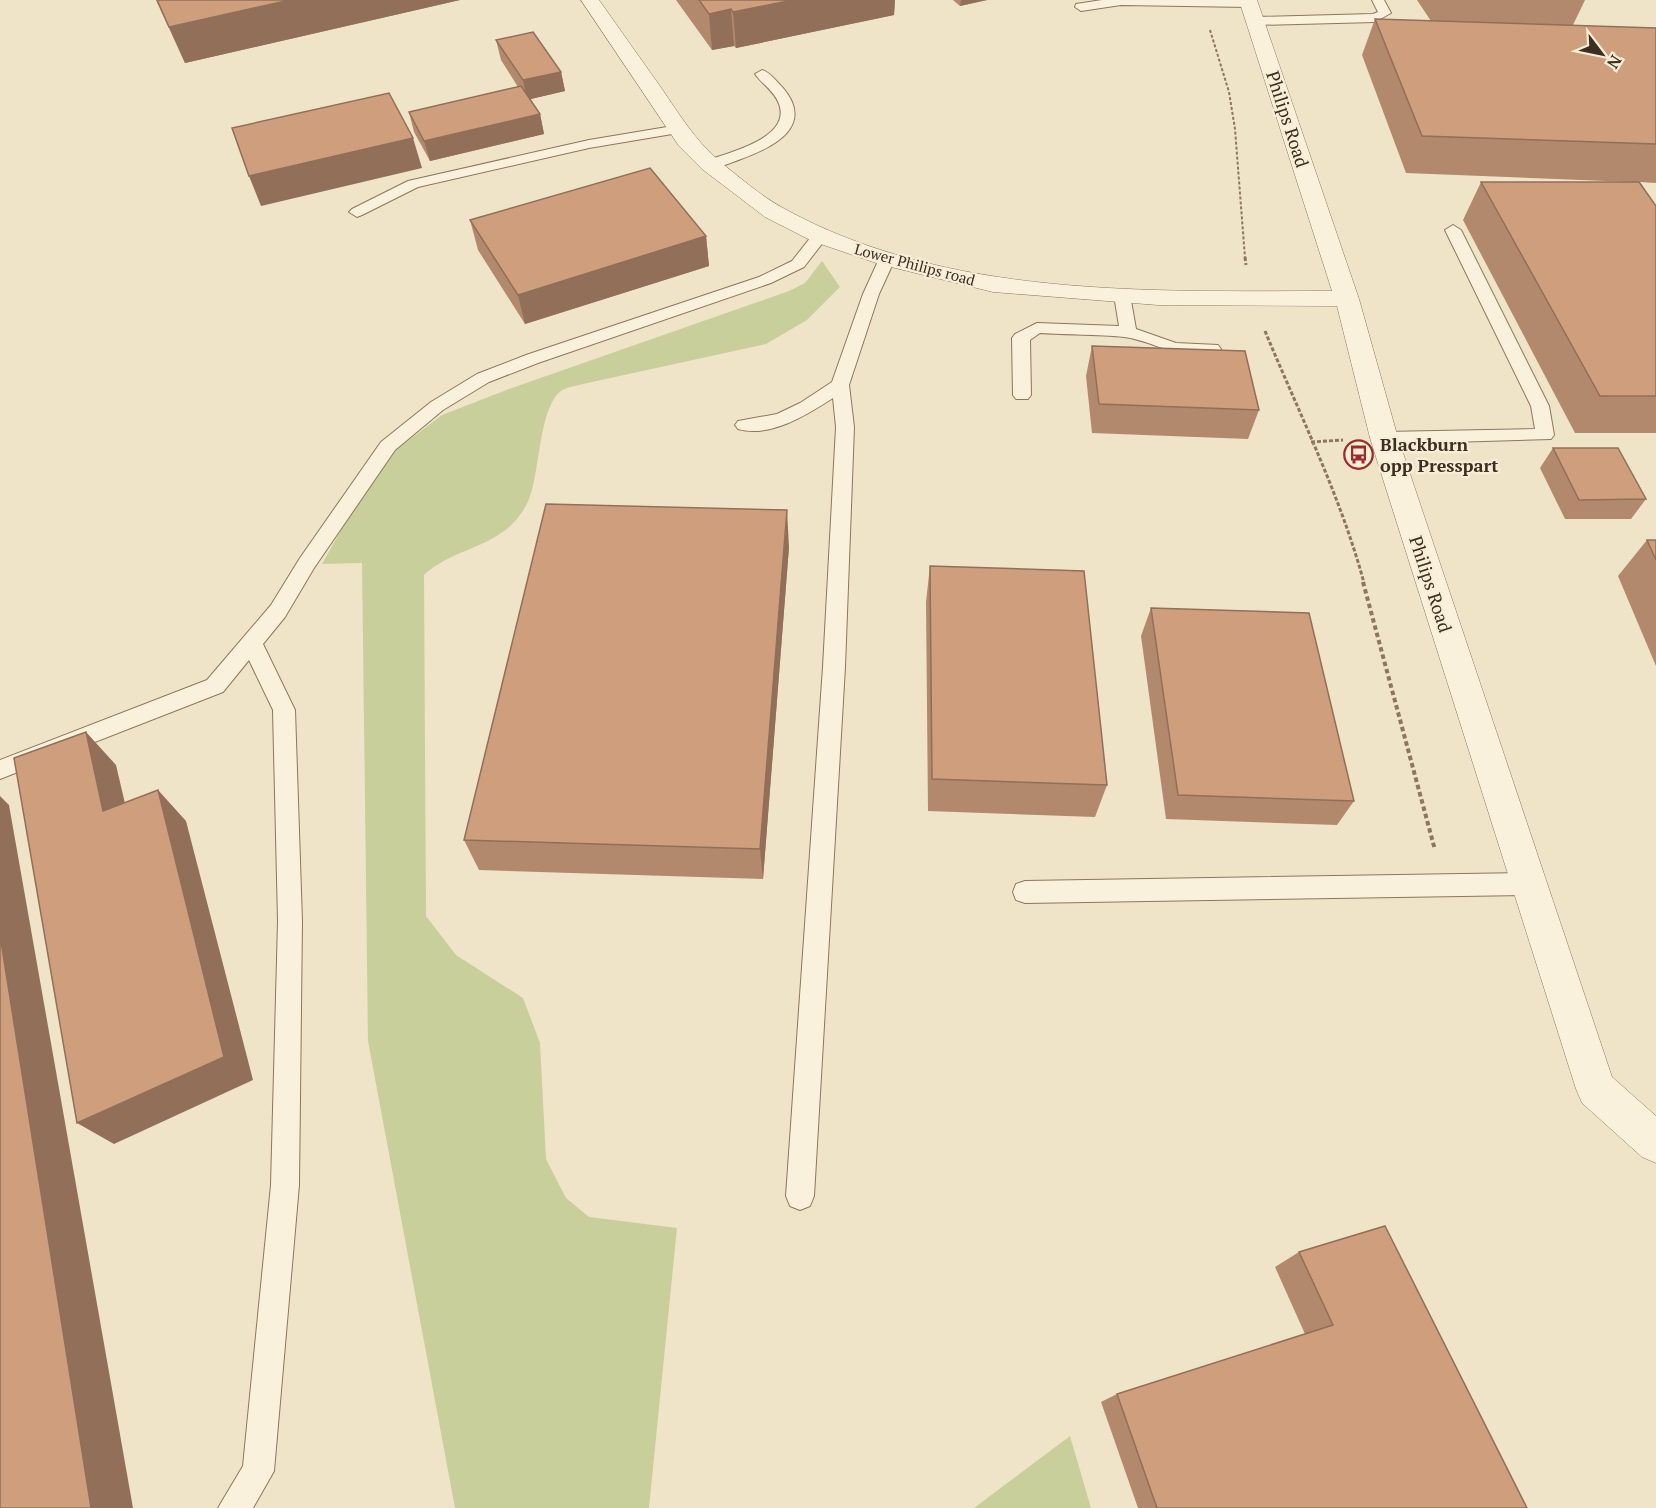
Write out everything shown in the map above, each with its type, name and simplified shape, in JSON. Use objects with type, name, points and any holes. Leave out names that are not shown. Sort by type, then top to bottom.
[{"type":"street","name":"Lower Philips road","points":[[590,0],[679,129],[710,164],[774,212],[820,236],[887,259],[993,285],[1158,298],[1347,299]]},
{"type":"street","name":"Philips Road","points":[[1251,8],[1347,299],[1384,438],[1596,1089],[1656,1143]]},
{"type":"lane","points":[[1081,7],[1120,1],[1375,18],[1385,13],[1378,0]]},
{"type":"lane","points":[[710,164],[752,151],[772,139],[782,129],[788,115],[786,103],[762,74]]},
{"type":"lane","points":[[357,212],[413,184],[589,144],[679,129]]},
{"type":"lane","points":[[1384,438],[1545,435],[1540,406],[1452,230]]},
{"type":"lane","points":[[0,770],[215,686],[278,611],[307,563],[388,446],[437,406],[483,378],[532,359],[765,280],[798,264],[820,236]]},
{"type":"lane","points":[[800,1196],[834,667],[845,438],[840,385],[871,294],[887,259]]},
{"type":"lane","points":[[1122,295],[1128,332]]},
{"type":"lane","points":[[1022,395],[1021,338],[1036,328],[1128,332],[1175,348],[1212,349]]},
{"type":"lane","points":[[744,425],[760,425],[796,415],[840,385]]},
{"type":"lane","points":[[234,1508],[258,1471],[285,1185],[290,921],[284,710],[252,644]]},
{"type":"lane","points":[[1025,892],[1530,884]]},
{"type":"path","points":[[1207,20],[1229,92],[1235,129],[1246,270]]},
{"type":"path","points":[[1262,324],[1358,561],[1445,885]]},
{"type":"green space","points":[[822,261],[840,287],[807,320],[766,344],[583,384],[561,391],[548,411],[533,488],[520,515],[508,528],[495,537],[451,557],[424,575],[426,916],[456,955],[523,998],[540,1043],[546,1159],[566,1198],[589,1217],[677,1228],[649,1508],[455,1508],[368,1041],[362,563],[322,564],[355,505],[393,452],[442,415],[509,389],[789,291],[805,283]]},
{"type":"green space","points":[[1070,1436],[1091,1508],[974,1508]]},
{"type":"building","points":[[157,0],[290,0],[169,27]]},
{"type":"building","points":[[699,0],[793,0],[733,12],[731,9],[709,14]]},
{"type":"building","points":[[1375,19],[1656,28],[1656,144],[1422,136]]},
{"type":"building","points":[[533,32],[561,72],[523,80],[496,40]]},
{"type":"building","points":[[521,86],[540,114],[424,141],[409,112]]},
{"type":"building","points":[[389,93],[413,138],[249,176],[232,128]]},
{"type":"building","points":[[650,168],[706,236],[518,295],[470,220]]},
{"type":"building","points":[[1481,182],[1639,182],[1656,206],[1656,396],[1600,396]]},
{"type":"building","points":[[1092,346],[1245,351],[1259,410],[1099,404]]},
{"type":"building","points":[[1553,448],[1618,448],[1646,499],[1579,500]]},
{"type":"building","points":[[546,504],[787,510],[760,849],[464,840]]},
{"type":"building","points":[[1647,540],[1656,540],[1656,560]]},
{"type":"building","points":[[930,566],[1084,571],[1107,785],[932,779]]},
{"type":"building","points":[[1151,608],[1309,613],[1354,801],[1178,795]]},
{"type":"building","points":[[86,732],[103,811],[158,790],[224,1057],[77,1123],[14,758]]},
{"type":"building","points":[[0,935],[91,1508],[0,1508]]},
{"type":"building","points":[[1385,1226],[1527,1508],[1157,1508],[1117,1394],[1333,1325],[1299,1252]]},
{"type":"place","name":"Blackburn opp Presspart","points":[[1359,454]]}]
